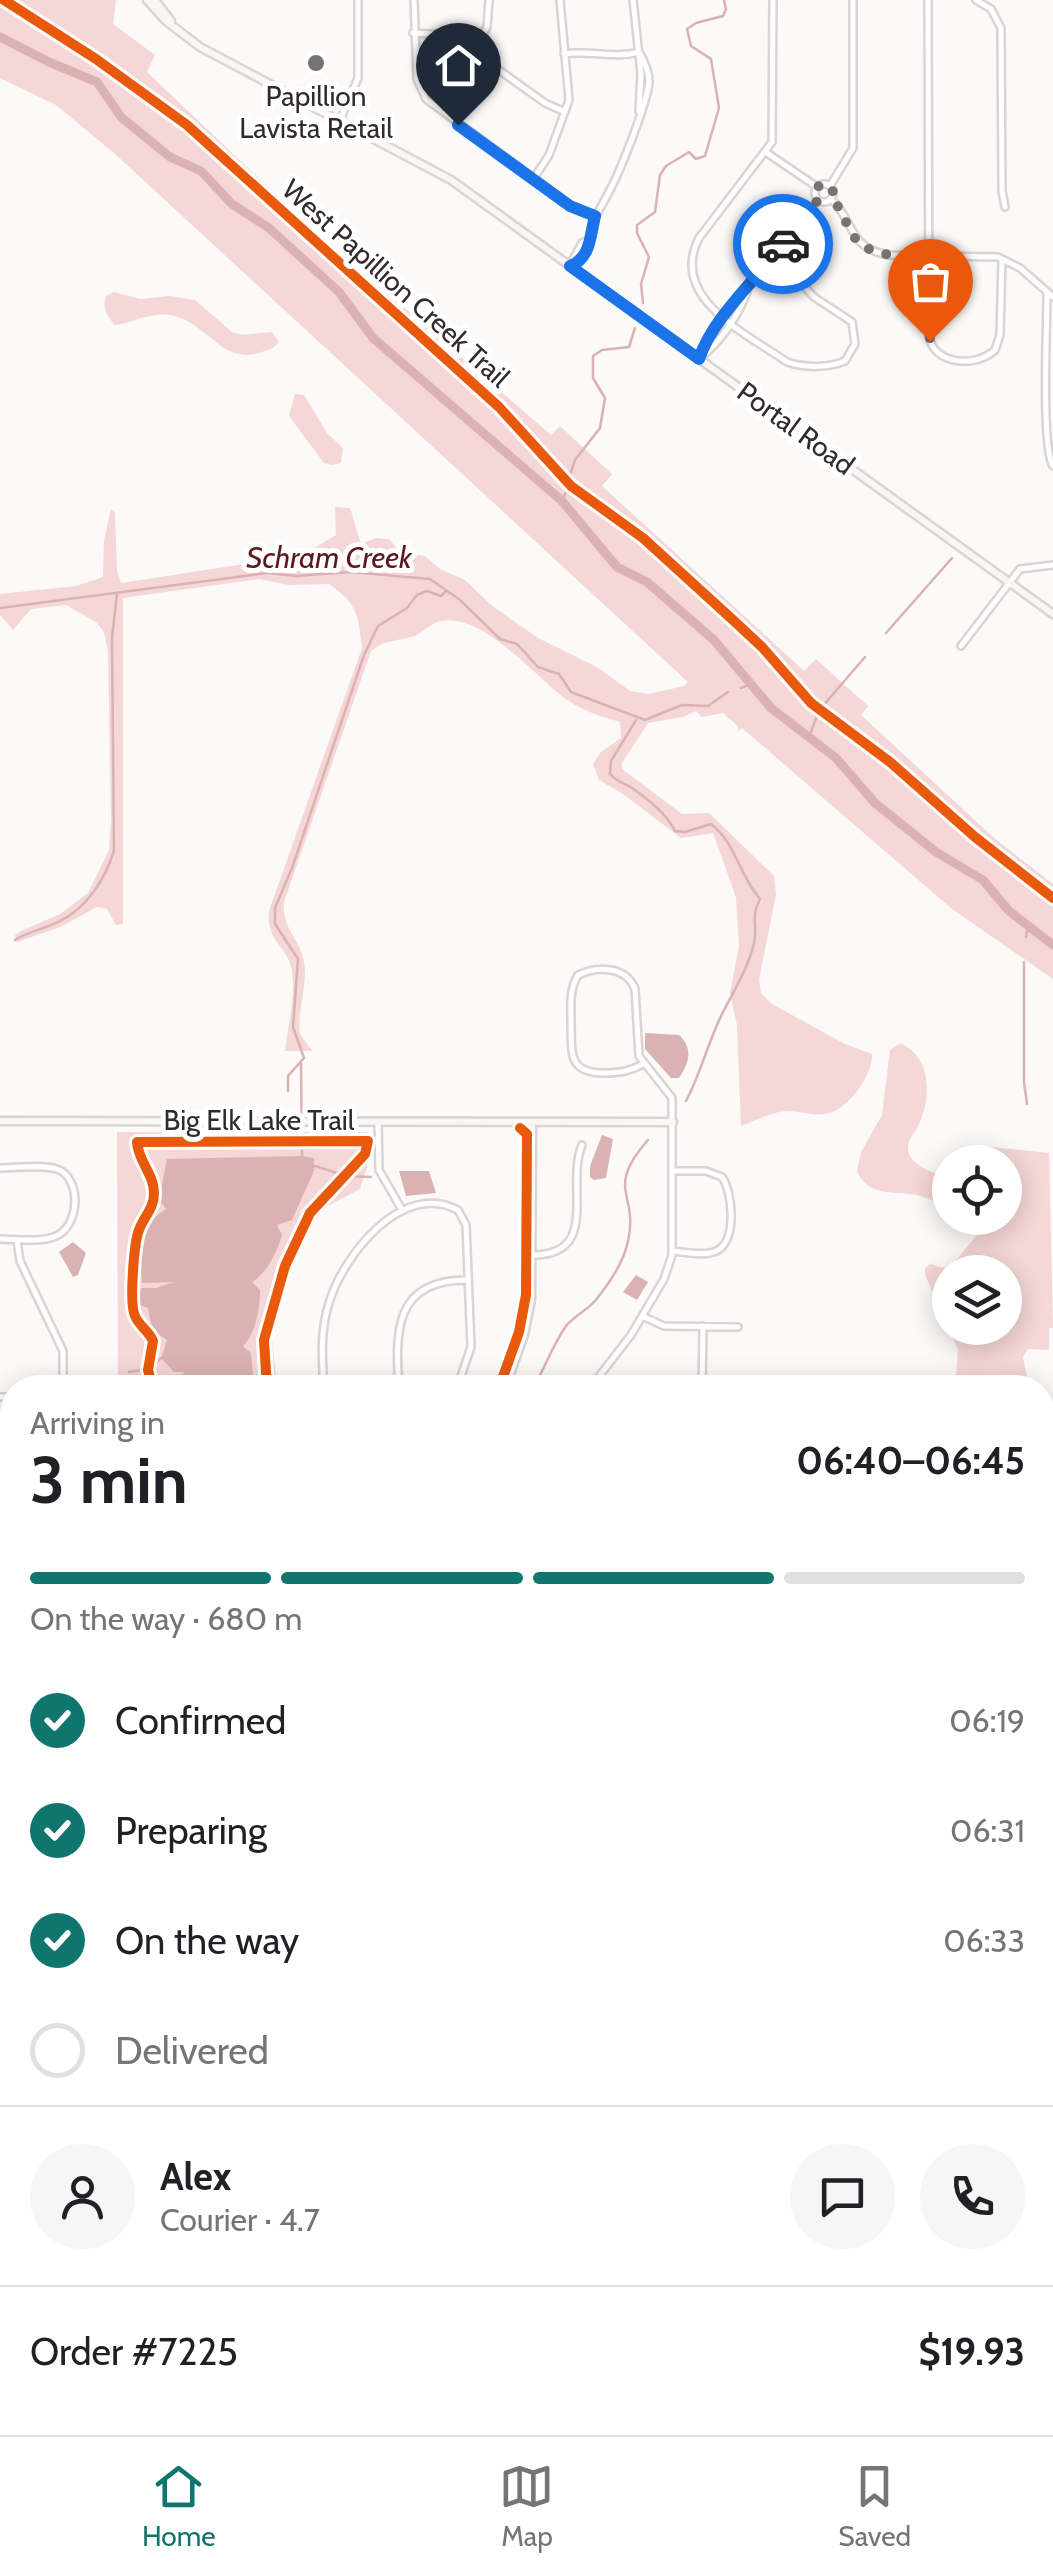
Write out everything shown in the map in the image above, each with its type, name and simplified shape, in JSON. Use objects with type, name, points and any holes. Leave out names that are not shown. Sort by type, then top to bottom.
[{"type":"main road","name":"Portal Road","points":[[147,0],[200,47],[451,180],[1053,614]]},
{"type":"main road","name":"Portal Road","points":[[155,0],[178,30]]},
{"type":"main road","points":[[0,1121],[673,1122]]},
{"type":"main road","points":[[509,1375],[529,1318],[533,1256],[532,1122]]},
{"type":"street","points":[[340,120],[358,78],[358,0]]},
{"type":"street","points":[[414,0],[418,79],[433,106],[570,206],[595,216]]},
{"type":"street","points":[[473,51],[487,27],[489,0]]},
{"type":"street","points":[[534,179],[549,155],[569,91],[560,0]]},
{"type":"street","points":[[570,266],[570,259],[588,240],[638,116],[641,84],[633,0]]},
{"type":"street","points":[[773,0],[774,128],[766,153],[704,232],[693,252],[692,270],[698,292],[723,316],[795,365],[838,364],[852,352],[855,333],[850,319],[814,298],[775,256]]},
{"type":"street","points":[[830,186],[853,148],[853,0]]},
{"type":"street","points":[[928,0],[930,344],[942,357],[965,360],[988,356],[998,344],[1002,259]]},
{"type":"street","points":[[976,0],[993,11],[1001,31],[1002,190],[1006,207]]},
{"type":"street","points":[[413,33],[450,36],[545,103],[565,112]]},
{"type":"street","points":[[564,54],[620,56],[639,52]]},
{"type":"street","points":[[766,153],[817,187]]},
{"type":"street","points":[[817,187],[830,186],[831,199]]},
{"type":"street","points":[[817,187],[818,200],[831,199]]},
{"type":"street","points":[[831,199],[865,247],[881,254],[980,254],[1002,259],[1020,268],[1050,295],[1048,457],[1053,466]]},
{"type":"street","points":[[699,359],[723,316],[750,288],[818,200]]},
{"type":"street","points":[[699,359],[713,346],[750,288]]},
{"type":"street","points":[[962,646],[1020,570],[1053,565]]},
{"type":"street","points":[[600,1375],[664,1279],[672,1252],[672,1098],[667,1087],[643,1064],[636,1048],[635,989],[627,976],[618,970],[590,970],[575,980],[571,992],[572,1052],[577,1065],[590,1073],[617,1073],[643,1064]]},
{"type":"street","points":[[378,1122],[379,1170],[402,1210]]},
{"type":"street","points":[[533,1256],[553,1254],[573,1236],[577,1157],[582,1146]]},
{"type":"street","points":[[0,1168],[54,1168],[68,1177],[74,1192],[71,1221],[61,1234],[0,1239]]},
{"type":"street","points":[[672,1252],[709,1254],[723,1247],[729,1230],[728,1186],[722,1177],[706,1171],[674,1171]]},
{"type":"street","points":[[323,1375],[322,1340],[334,1288],[351,1258],[402,1210],[413,1206],[449,1206],[463,1216],[471,1347],[461,1375]]},
{"type":"street","points":[[17,1239],[20,1261],[63,1351],[63,1375]]},
{"type":"street","points":[[399,1375],[396,1336],[412,1300],[441,1283],[468,1280]]},
{"type":"street","points":[[642,1316],[661,1326],[738,1326]]},
{"type":"street","points":[[702,1326],[702,1375]]},
{"type":"shaded area","points":[[0,0],[116,0],[113,24],[155,55],[147,72],[293,211],[551,435],[560,426],[612,474],[602,486],[804,671],[816,659],[868,706],[861,715],[994,838],[1053,884],[1053,979],[952,909],[742,728],[738,732],[738,726],[723,713],[702,717],[696,711],[648,723],[622,769],[682,814],[709,813],[774,876],[776,895],[759,979],[761,993],[772,1004],[845,1044],[872,1054],[858,1090],[834,1111],[820,1115],[779,1112],[741,1126],[737,1025],[730,993],[739,946],[736,897],[713,833],[681,838],[599,780],[593,764],[601,752],[621,738],[620,722],[570,702],[490,635],[457,621],[441,621],[414,636],[371,651],[284,902],[285,919],[304,962],[300,1034],[312,1051],[285,1051],[292,970],[271,930],[269,911],[362,648],[355,611],[329,584],[289,585],[259,579],[123,598],[123,924],[116,925],[107,909],[97,907],[60,927],[17,942],[15,935],[60,914],[88,893],[109,850],[108,651],[104,632],[96,622],[66,605],[31,609],[13,630],[0,615],[0,594],[76,586],[103,577],[104,540],[111,509],[115,513],[121,583],[303,555],[336,535],[335,507],[350,508],[361,544],[376,538],[389,539],[401,553],[425,556],[440,569],[465,580],[491,605],[538,638],[597,667],[630,691],[649,694],[688,682],[115,154],[56,105],[0,78]]},
{"type":"shaded area","points":[[114,292],[140,299],[170,296],[195,300],[232,332],[272,332],[279,342],[270,349],[246,355],[234,353],[193,324],[169,315],[115,325],[105,304],[106,296]]},
{"type":"shaded area","points":[[295,394],[304,395],[327,433],[343,448],[341,463],[324,463],[289,416]]},
{"type":"shaded area","points":[[645,1033],[679,1035],[683,1040],[688,1055],[679,1078],[671,1078],[645,1049]]},
{"type":"shaded area","points":[[900,1043],[911,1049],[923,1068],[926,1103],[908,1147],[912,1159],[932,1172],[932,1200],[875,1189],[857,1171],[861,1152],[882,1115],[890,1050]]},
{"type":"shaded area","points":[[117,1132],[367,1132],[367,1167],[360,1189],[324,1208],[297,1246],[272,1339],[276,1375],[118,1375]]},
{"type":"shaded area","points":[[602,1135],[613,1139],[606,1178],[594,1180],[590,1177],[590,1166]]},
{"type":"shaded area","points":[[1022,1150],[1049,1153],[1053,1328],[1049,1328],[1049,1350],[1028,1349],[1023,1357],[1027,1375],[956,1375],[956,1345],[1022,1345],[1022,1255],[960,1255],[977,1235],[1022,1235]]},
{"type":"shaded area","points":[[314,1158],[314,1171],[292,1220],[277,1225],[282,1235],[271,1262],[252,1282],[260,1290],[259,1304],[254,1327],[243,1346],[251,1353],[253,1375],[174,1372],[161,1358],[167,1340],[152,1330],[148,1308],[137,1304],[141,1288],[174,1282],[142,1283],[141,1272],[146,1232],[166,1209],[159,1200],[167,1159]]},
{"type":"shaded area","points":[[399,1171],[429,1171],[436,1193],[406,1196]]},
{"type":"shaded area","points":[[73,1242],[86,1253],[78,1275],[73,1277],[59,1252]]},
{"type":"shaded area","points":[[932,1265],[932,1291],[925,1275]]},
{"type":"shaded area","points":[[636,1275],[648,1282],[637,1300],[623,1292]]},
{"type":"waterway","points":[[643,303],[641,284],[649,257],[637,225],[655,212],[660,175],[666,166],[689,152],[696,159],[705,156],[719,108],[711,59],[691,46],[687,29],[723,16],[724,0]]},
{"type":"waterway","points":[[0,37],[97,82],[121,117],[170,157],[201,171],[232,204],[269,228],[339,292],[373,338],[562,501],[617,567],[647,582],[714,640],[771,708],[836,758],[875,803],[936,852],[983,880],[1009,911],[1053,945]]},
{"type":"waterway","points":[[569,478],[575,460],[600,428],[605,398],[593,378],[593,356],[602,350],[629,347],[635,328]]},
{"type":"waterway","points":[[562,501],[567,490]]},
{"type":"waterway","points":[[886,633],[952,558]]},
{"type":"waterway","name":"Schram Creek","points":[[0,608],[268,573],[296,576],[350,572],[430,579],[460,600],[500,639],[517,644],[538,667],[559,674],[571,692],[645,720],[682,705],[708,706],[728,692]]},
{"type":"waterway","points":[[288,1091],[288,1076],[304,1058],[293,1027],[298,959],[275,924],[275,908],[364,655],[378,626],[407,608],[417,595],[427,591],[441,596],[445,592]]},
{"type":"waterway","points":[[15,940],[79,909],[100,882],[114,851],[112,638],[117,594]]},
{"type":"waterway","points":[[822,707],[865,657]]},
{"type":"waterway","name":"Schram Creek","points":[[741,688],[751,684]]},
{"type":"waterway","points":[[809,737],[817,716]]},
{"type":"waterway","points":[[636,720],[611,761],[610,774],[651,802],[675,831],[711,824],[726,841],[760,899],[748,962],[686,1101]]},
{"type":"waterway","points":[[1026,937],[1028,927]]},
{"type":"waterway","points":[[1024,962],[1027,1104]]},
{"type":"waterway","points":[[301,1063],[302,1156]]},
{"type":"waterway","points":[[540,1375],[566,1326],[595,1301],[623,1257],[630,1225],[625,1181],[635,1157],[648,1140]]},
{"type":"waterway","points":[[315,1166],[337,1173]]},
{"type":"waterway","points":[[345,1176],[371,1177]]},
{"type":"waterway","points":[[155,1364],[161,1358]]},
{"type":"waterway","points":[[129,1372],[143,1370]]},
{"type":"waterway","points":[[414,2435],[436,2435]]},
{"type":"cycle path","name":"West Papillion Creek Trail","points":[[4,0],[96,59],[187,125],[499,407],[571,486],[643,538],[733,620],[811,703],[890,762],[975,837],[1053,898]]},
{"type":"cycle path","points":[[504,1375],[519,1332],[526,1295],[527,1134],[520,1128]]},
{"type":"cycle path","name":"Big Elk Lake Trail","points":[[149,1375],[153,1341],[135,1316],[132,1299],[137,1237],[154,1193],[137,1142],[368,1141],[365,1154],[310,1213],[285,1266],[264,1340],[266,1375]]},
{"type":"way so far","points":[[783,244],[818,200],[817,187],[830,186],[831,199],[865,247],[881,254],[929,255],[930,341]]},
{"type":"place","name":"Papillion Lavista Retail","points":[[316,63]]},
{"type":"route","points":[[458,125],[570,206],[595,216],[586,254],[570,266],[699,359],[704,344],[732,304],[750,288],[783,244]]}]
